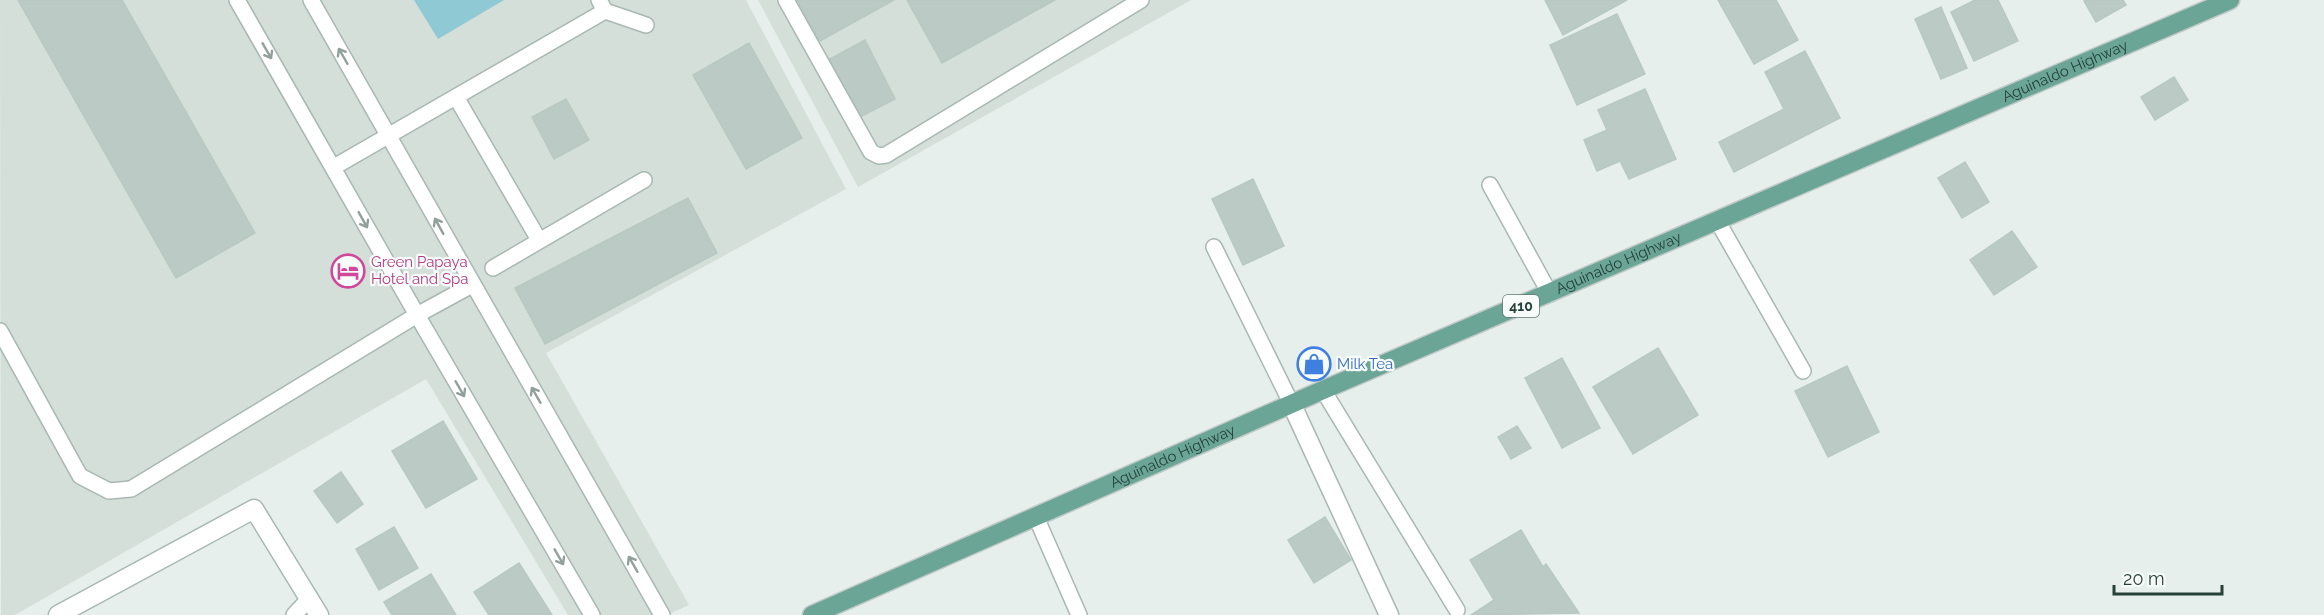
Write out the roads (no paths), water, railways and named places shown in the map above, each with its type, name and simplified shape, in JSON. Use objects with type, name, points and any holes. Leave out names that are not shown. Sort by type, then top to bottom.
[{"type":"main road","name":"Aguinaldo Highway","points":[[825,613],[1323,390],[2230,0]]},
{"type":"street","points":[[1292,405],[1389,615]]},
{"type":"street","points":[[58,615],[254,509],[319,615]]},
{"type":"lane","points":[[237,0],[592,615]]},
{"type":"lane","points":[[311,0],[472,285],[663,615]]},
{"type":"lane","points":[[786,0],[871,152],[879,156],[886,155],[1141,0]]},
{"type":"lane","points":[[334,167],[456,97],[602,6],[646,25]]},
{"type":"lane","points":[[456,97],[539,240]]},
{"type":"lane","points":[[493,268],[644,180]]},
{"type":"lane","points":[[1490,185],[1550,294]]},
{"type":"lane","points":[[1718,222],[1803,371]]},
{"type":"lane","points":[[1214,247],[1292,405]]},
{"type":"lane","points":[[0,331],[80,476],[109,491],[131,489],[417,315],[472,285]]},
{"type":"lane","points":[[1323,390],[1457,610]]},
{"type":"lane","points":[[1036,517],[1079,615]]},
{"type":"lane","points":[[294,615],[309,599]]},
{"type":"water","points":[[414,0],[504,0],[438,39]]},
{"type":"place","name":"Green Papaya Hotel and Spa","points":[[348,271]]},
{"type":"place","name":"Milk Tea","points":[[1314,364]]}]
